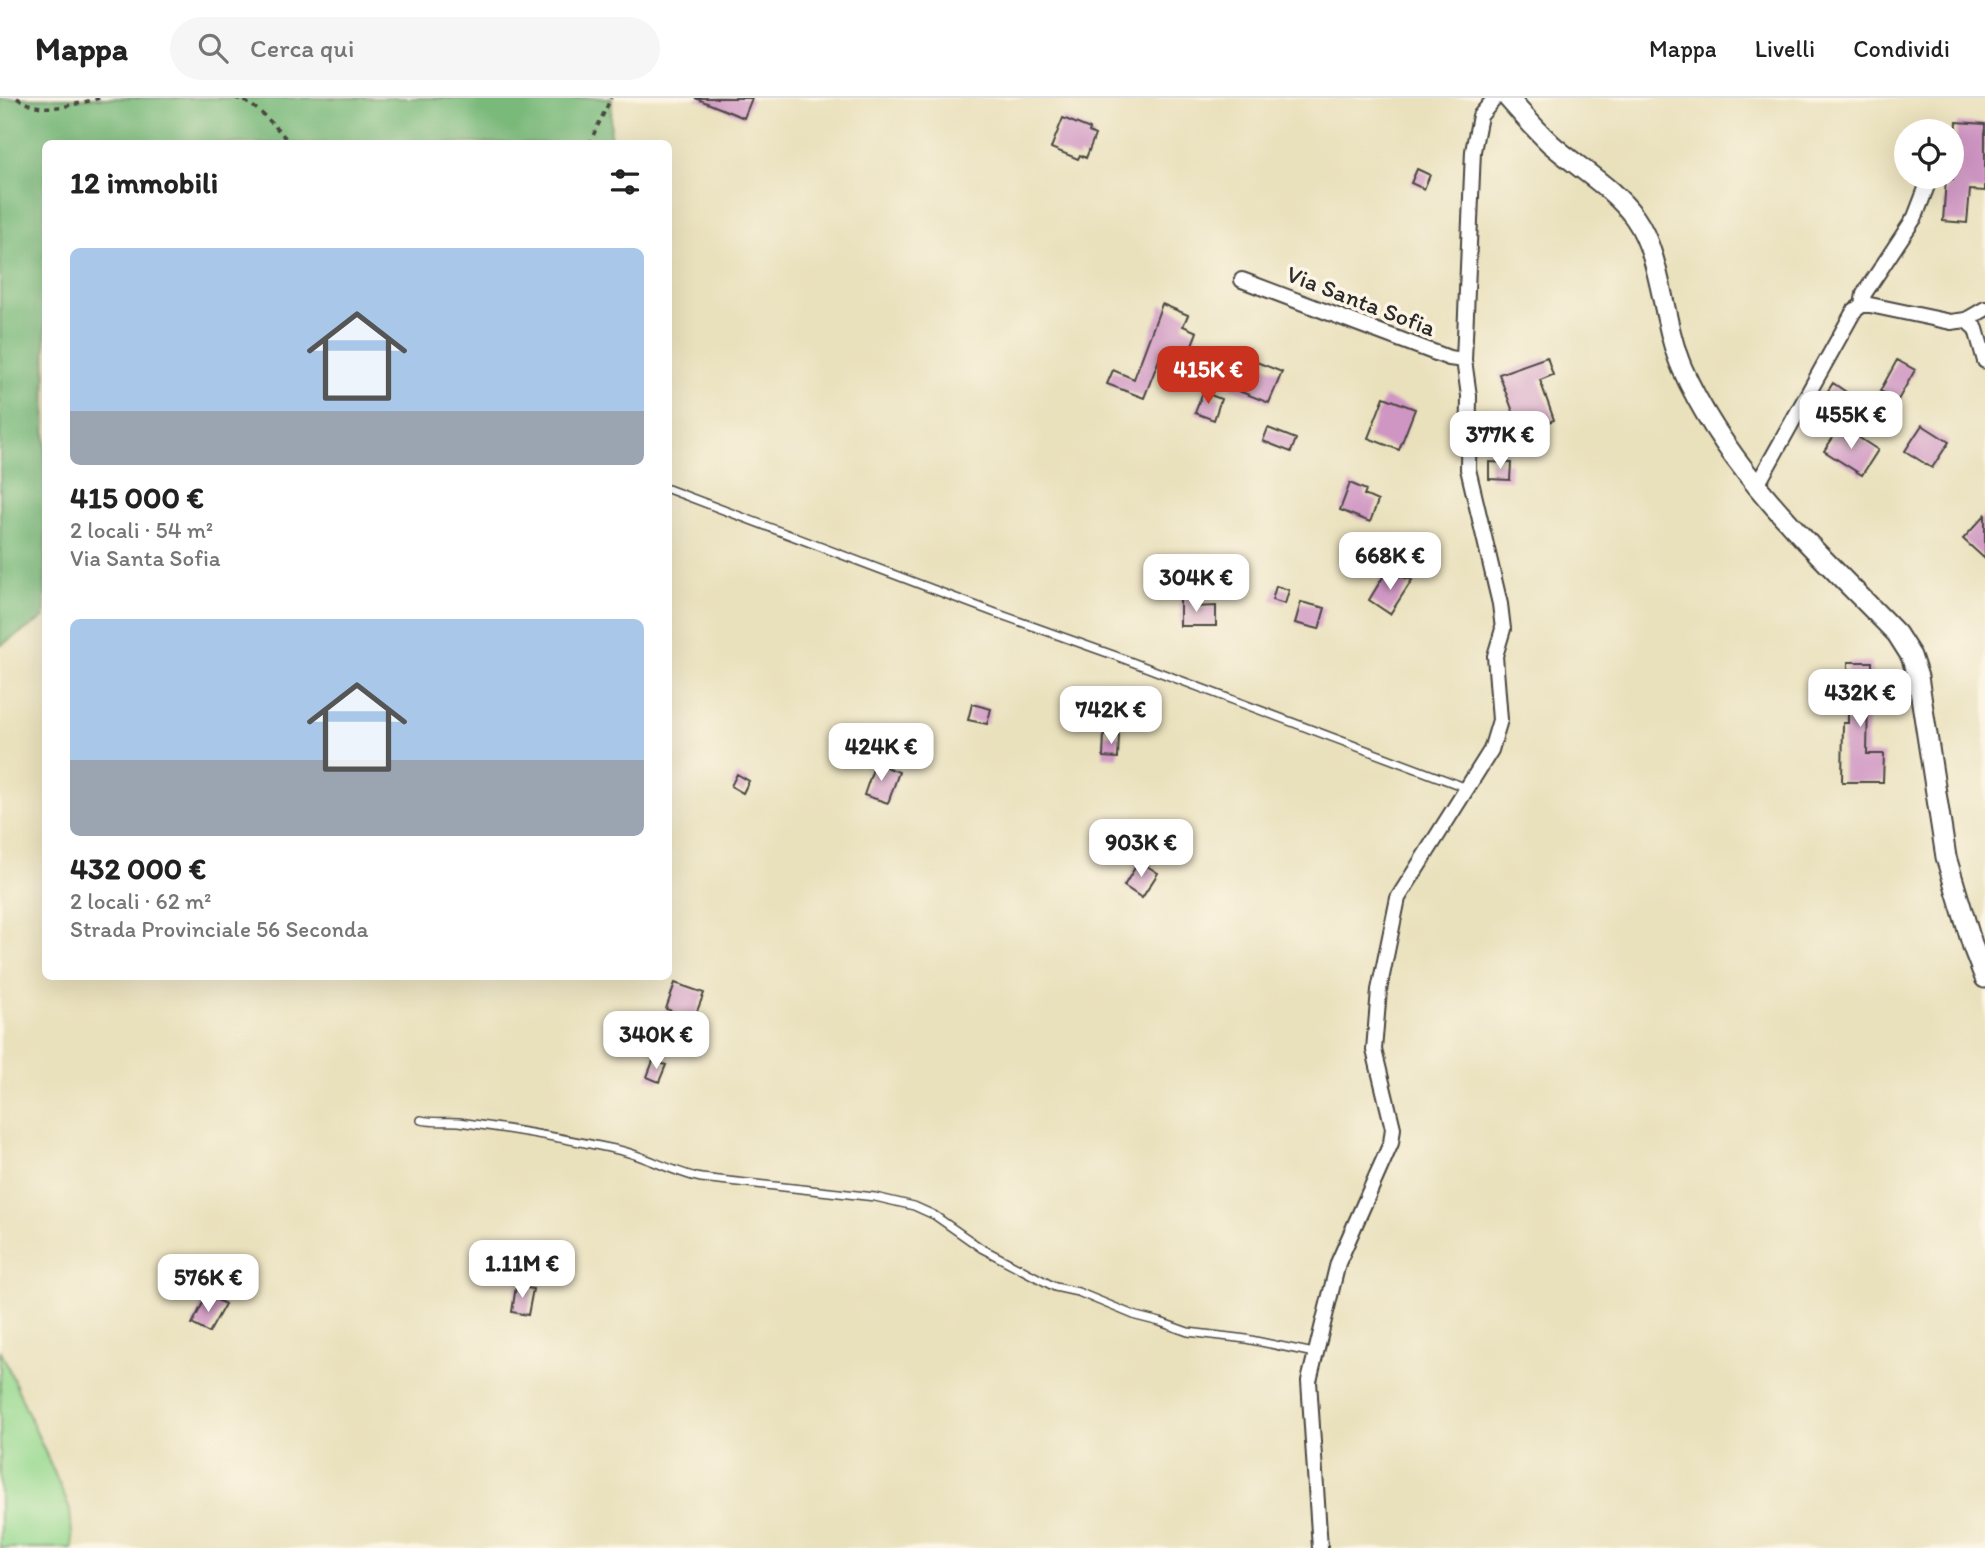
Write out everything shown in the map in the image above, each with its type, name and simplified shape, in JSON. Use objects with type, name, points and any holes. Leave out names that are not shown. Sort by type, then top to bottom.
[{"type":"street","points":[[1320,1548],[1309,1381],[1338,1263],[1391,1143],[1393,1128],[1374,1050],[1379,990],[1398,898],[1491,750],[1500,720],[1495,656],[1503,629],[1500,604],[1468,469],[1469,396],[1464,360],[1473,151],[1480,116],[1495,98]]},
{"type":"street","points":[[1508,98],[1550,143],[1634,216],[1645,234],[1668,331],[1682,367],[1714,428],[1756,486],[1897,634],[1911,656],[1923,700],[1946,857],[1985,978]]},
{"type":"street","points":[[1756,486],[1854,311],[1862,305],[1864,294],[1915,217],[1926,189]]},
{"type":"street","name":"Via Santa Sofia","points":[[1242,280],[1449,358],[1464,360]]},
{"type":"street","points":[[1862,305],[1951,322],[1966,320],[1985,309]]},
{"type":"street","points":[[1966,320],[1976,329],[1985,361]]},
{"type":"lane","points":[[672,491],[1468,788]]},
{"type":"lane","points":[[421,1120],[520,1130],[617,1149],[645,1157],[678,1173],[701,1178],[875,1197],[914,1206],[934,1214],[981,1248],[1055,1287],[1078,1292],[1136,1316],[1188,1332],[1237,1338],[1314,1353]]},
{"type":"path","points":[[17,98],[47,109],[100,98]]},
{"type":"path","points":[[235,98],[243,100],[259,112],[287,140]]},
{"type":"path","points":[[591,140],[611,98]]},
{"type":"green space","points":[[0,98],[612,98],[610,140],[42,140],[42,619],[0,646]]},
{"type":"green space","points":[[0,1349],[70,1509],[73,1548],[0,1548]]},
{"type":"building","points":[[695,98],[752,98],[744,118]]},
{"type":"building","points":[[1063,118],[1090,129],[1089,132],[1095,135],[1086,158],[1080,155],[1078,159],[1051,148]]},
{"type":"building","points":[[1964,122],[1985,124],[1985,191],[1970,190],[1967,223],[1943,221],[1945,189],[1964,189]]},
{"type":"building","points":[[1417,169],[1430,175],[1424,189],[1411,183]]},
{"type":"building","points":[[1162,304],[1188,315],[1183,326],[1197,332],[1185,362],[1162,352],[1144,398],[1107,384],[1113,370],[1134,379]]},
{"type":"building","points":[[1244,357],[1282,372],[1269,403],[1231,388]]},
{"type":"building","points":[[1547,357],[1553,375],[1540,380],[1554,420],[1521,433],[1499,374]]},
{"type":"building","points":[[1897,360],[1915,370],[1898,400],[1880,391]]},
{"type":"building","points":[[1833,383],[1855,398],[1836,429],[1813,414]]},
{"type":"building","points":[[1203,392],[1221,399],[1214,420],[1195,413]]},
{"type":"building","points":[[1384,397],[1415,409],[1399,450],[1368,438]]},
{"type":"building","points":[[1922,425],[1949,442],[1932,468],[1905,451]]},
{"type":"building","points":[[1841,426],[1878,450],[1862,475],[1824,451]]},
{"type":"building","points":[[1268,428],[1296,439],[1291,452],[1263,441]]},
{"type":"building","points":[[1489,462],[1511,463],[1510,480],[1489,479]]},
{"type":"building","points":[[1350,483],[1366,490],[1364,495],[1378,501],[1370,522],[1340,510]]},
{"type":"building","points":[[1985,515],[1985,559],[1963,539]]},
{"type":"building","points":[[1386,572],[1412,580],[1390,614],[1369,600]]},
{"type":"building","points":[[1276,586],[1289,590],[1285,604],[1272,600]]},
{"type":"building","points":[[1180,594],[1193,596],[1193,607],[1216,606],[1216,626],[1180,626]]},
{"type":"building","points":[[1301,602],[1325,608],[1319,629],[1295,623]]},
{"type":"building","points":[[1848,662],[1872,662],[1867,754],[1884,754],[1883,782],[1842,782],[1843,723],[1848,723]]},
{"type":"building","points":[[972,704],[991,709],[987,724],[968,720]]},
{"type":"building","points":[[1104,734],[1119,735],[1118,758],[1103,757]]},
{"type":"building","points":[[875,763],[899,772],[888,803],[864,795]]},
{"type":"building","points":[[737,774],[749,781],[743,793],[731,786]]},
{"type":"building","points":[[1139,861],[1158,873],[1142,898],[1124,886]]},
{"type":"building","points":[[675,983],[704,993],[694,1019],[666,1009]]},
{"type":"building","points":[[653,1061],[666,1065],[659,1082],[647,1077]]},
{"type":"building","points":[[516,1286],[533,1289],[528,1315],[512,1312]]},
{"type":"building","points":[[207,1295],[225,1304],[209,1333],[192,1324]]}]
